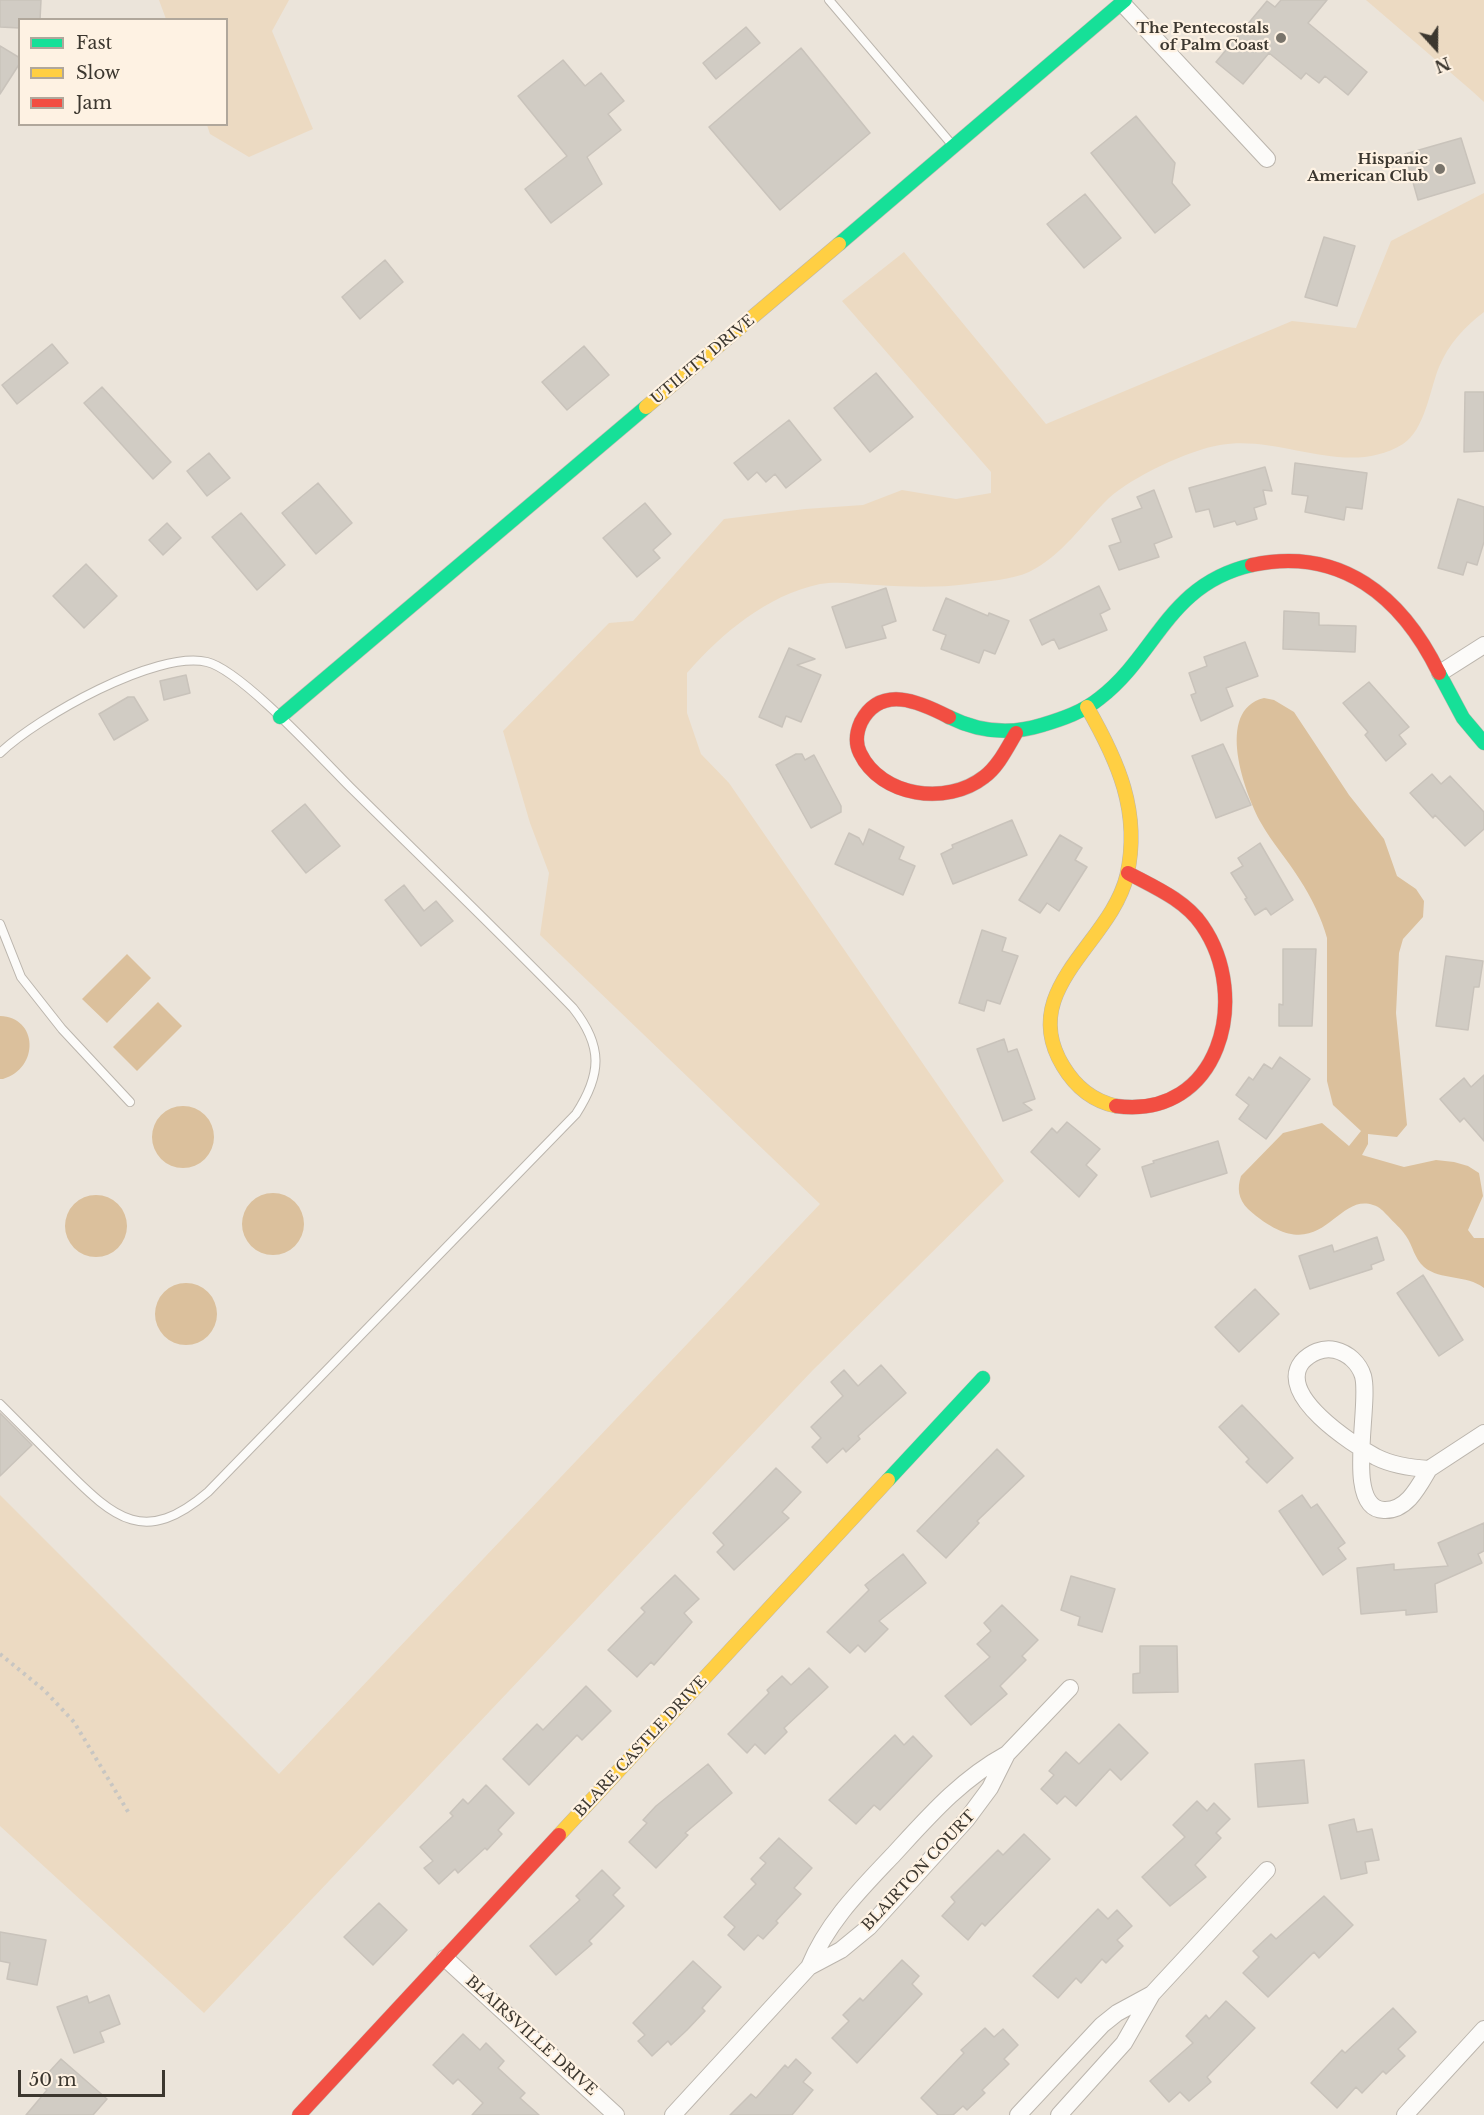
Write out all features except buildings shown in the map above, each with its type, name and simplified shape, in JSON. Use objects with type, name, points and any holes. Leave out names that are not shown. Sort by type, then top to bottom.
[{"type":"street","name":"UTILITY DRIVE","points":[[280,717],[1123,2]]},
{"type":"street","points":[[1123,2],[1267,159]]},
{"type":"street","points":[[1017,733],[982,779],[961,790],[934,796],[902,790],[882,779],[868,767],[861,754],[858,741],[859,728],[865,715],[874,706],[899,698],[928,706],[964,724],[1017,733],[1087,707],[1112,687],[1168,616],[1187,598],[1211,581],[1235,569],[1262,563],[1308,560],[1328,564],[1366,582],[1401,611],[1416,630],[1461,717],[1484,742]]},
{"type":"street","points":[[1440,673],[1484,645]]},
{"type":"street","points":[[1087,707],[1112,751],[1130,798],[1131,843],[1128,873],[1118,902],[1058,985],[1051,1002],[1048,1021],[1057,1055],[1072,1079],[1102,1103],[1119,1108],[1157,1103],[1175,1095],[1192,1083],[1214,1055],[1226,1022],[1228,1004],[1228,984],[1223,966],[1202,924],[1180,903],[1128,873]]},
{"type":"street","points":[[1429,1470],[1393,1463],[1363,1449],[1315,1411],[1298,1389],[1297,1371],[1301,1363],[1323,1349],[1344,1353],[1359,1367],[1365,1389],[1363,1449],[1360,1478],[1361,1490],[1365,1500],[1380,1510],[1389,1510],[1406,1502],[1429,1470],[1484,1433]]},
{"type":"street","name":"BLARE CASTLE DRIVE","points":[[299,2115],[983,1378]]},
{"type":"street","name":"BLAIRTON COURT","points":[[673,2115],[809,1967],[824,1934],[852,1899],[958,1785],[1007,1754],[1070,1688]]},
{"type":"street","name":"BLAIRTON COURT","points":[[809,1967],[841,1950],[869,1927],[979,1805],[1007,1754]]},
{"type":"street","points":[[1059,2115],[1124,2043],[1152,1994],[1267,1870]]},
{"type":"street","name":"BLAIRSVILLE DRIVE","points":[[445,1958],[616,2115]]},
{"type":"street","points":[[1018,2115],[1102,2025],[1117,2013],[1152,1994]]},
{"type":"street","points":[[1405,2115],[1484,2029]]},
{"type":"lane","points":[[829,0],[954,147]]},
{"type":"lane","points":[[0,753],[56,714],[127,676],[180,660],[210,663],[228,671],[280,717],[573,1008],[585,1023],[593,1042],[596,1068],[594,1081],[576,1114],[208,1492],[181,1513],[148,1522],[116,1515],[94,1498],[0,1404]]},
{"type":"lane","points":[[0,924],[21,976],[62,1029],[130,1102]]},
{"type":"path","points":[[0,1654],[44,1690],[74,1722],[130,1815]]},
{"type":"shaded area","points":[[159,0],[289,0],[272,31],[313,129],[249,157],[210,134],[207,126],[228,126],[228,18],[166,18]]},
{"type":"shaded area","points":[[1366,0],[1484,0],[1484,102],[1472,91]]},
{"type":"shaded area","points":[[1484,193],[1484,312],[1470,323],[1447,351],[1439,367],[1422,419],[1417,429],[1403,444],[1381,454],[1359,457],[1336,457],[1243,443],[1220,445],[1193,452],[1146,473],[1119,490],[1062,548],[1029,572],[1007,579],[934,587],[834,583],[800,589],[746,618],[715,644],[687,673],[687,713],[701,754],[729,783],[1004,1181],[812,1371],[204,2013],[0,1826],[0,1495],[279,1774],[820,1204],[540,935],[549,873],[530,823],[503,731],[609,623],[633,621],[724,519],[805,509],[863,505],[902,490],[956,499],[991,493],[991,472],[842,301],[904,252],[1046,424],[1292,321],[1356,328],[1391,241]]},
{"type":"shaded area","points":[[1264,698],[1274,700],[1294,712],[1349,795],[1384,839],[1397,876],[1416,889],[1424,901],[1423,917],[1403,939],[1399,953],[1396,1013],[1407,1125],[1397,1137],[1368,1134],[1368,1144],[1362,1155],[1404,1167],[1436,1160],[1454,1162],[1468,1166],[1479,1173],[1483,1196],[1468,1230],[1474,1238],[1484,1238],[1484,1288],[1469,1281],[1438,1274],[1424,1267],[1404,1233],[1383,1211],[1373,1205],[1359,1204],[1347,1209],[1323,1227],[1310,1233],[1293,1234],[1273,1227],[1248,1209],[1240,1197],[1241,1176],[1283,1133],[1322,1123],[1349,1146],[1361,1131],[1333,1105],[1327,1081],[1327,938],[1325,931],[1304,887],[1270,838],[1254,810],[1242,774],[1237,735],[1240,719],[1249,706]]},
{"type":"shaded area","points":[[127,954],[151,978],[107,1023],[82,999]]},
{"type":"shaded area","points":[[158,1002],[182,1026],[137,1071],[113,1047]]},
{"type":"shaded area","points":[[0,1016],[13,1019],[22,1025],[30,1044],[23,1065],[15,1073],[3,1079],[0,1079]]},
{"type":"shaded area","points":[[183,1106],[195,1108],[205,1115],[212,1125],[214,1137],[212,1149],[205,1159],[195,1166],[183,1168],[171,1166],[161,1159],[154,1149],[152,1137],[154,1125],[161,1115],[171,1108]]},
{"type":"shaded area","points":[[273,1193],[285,1195],[295,1202],[302,1212],[304,1224],[302,1236],[295,1246],[285,1253],[273,1255],[261,1253],[251,1246],[244,1236],[242,1224],[244,1212],[251,1202],[261,1195]]},
{"type":"shaded area","points":[[96,1195],[108,1197],[118,1204],[125,1214],[127,1226],[125,1238],[118,1248],[108,1255],[96,1257],[84,1255],[74,1248],[67,1238],[65,1226],[67,1214],[74,1204],[84,1197]]},
{"type":"shaded area","points":[[186,1283],[198,1285],[208,1292],[215,1302],[217,1314],[215,1326],[208,1336],[198,1343],[186,1345],[174,1343],[164,1336],[157,1326],[155,1314],[157,1302],[164,1292],[174,1285]]},
{"type":"traffic: fast","points":[[839,244],[1125,0]]},
{"type":"traffic: fast","points":[[280,717],[646,407]]},
{"type":"traffic: fast","points":[[949,717],[983,729],[1006,731],[1042,725],[1079,711],[1100,698],[1119,680],[1182,604],[1201,588],[1224,574],[1252,565]]},
{"type":"traffic: fast","points":[[1439,673],[1463,718],[1484,743]]},
{"type":"traffic: fast","points":[[888,1480],[983,1378]]},
{"type":"traffic: slow","points":[[646,407],[839,244]]},
{"type":"traffic: slow","points":[[1087,707],[1108,747],[1124,788],[1129,808],[1131,852],[1127,875],[1118,900],[1058,990],[1051,1013],[1052,1039],[1063,1066],[1073,1080],[1085,1092],[1116,1106]]},
{"type":"traffic: slow","points":[[559,1835],[888,1480]]},
{"type":"traffic: jam","points":[[1252,565],[1284,561],[1314,563],[1341,571],[1365,583],[1387,600],[1407,621],[1439,673]]},
{"type":"traffic: jam","points":[[949,717],[914,702],[890,700],[879,703],[869,710],[861,722],[857,737],[858,749],[870,768],[883,779],[899,788],[934,794],[952,792],[984,777],[998,763],[1016,733]]},
{"type":"traffic: jam","points":[[1116,1106],[1152,1105],[1180,1094],[1202,1074],[1217,1048],[1224,1018],[1224,986],[1217,954],[1202,925],[1178,901],[1128,873]]},
{"type":"traffic: jam","points":[[299,2115],[559,1835]]},
{"type":"place","name":"The Pentecostals of Palm Coast","points":[[1281,38]]},
{"type":"place","name":"Hispanic American Club","points":[[1440,169]]}]
